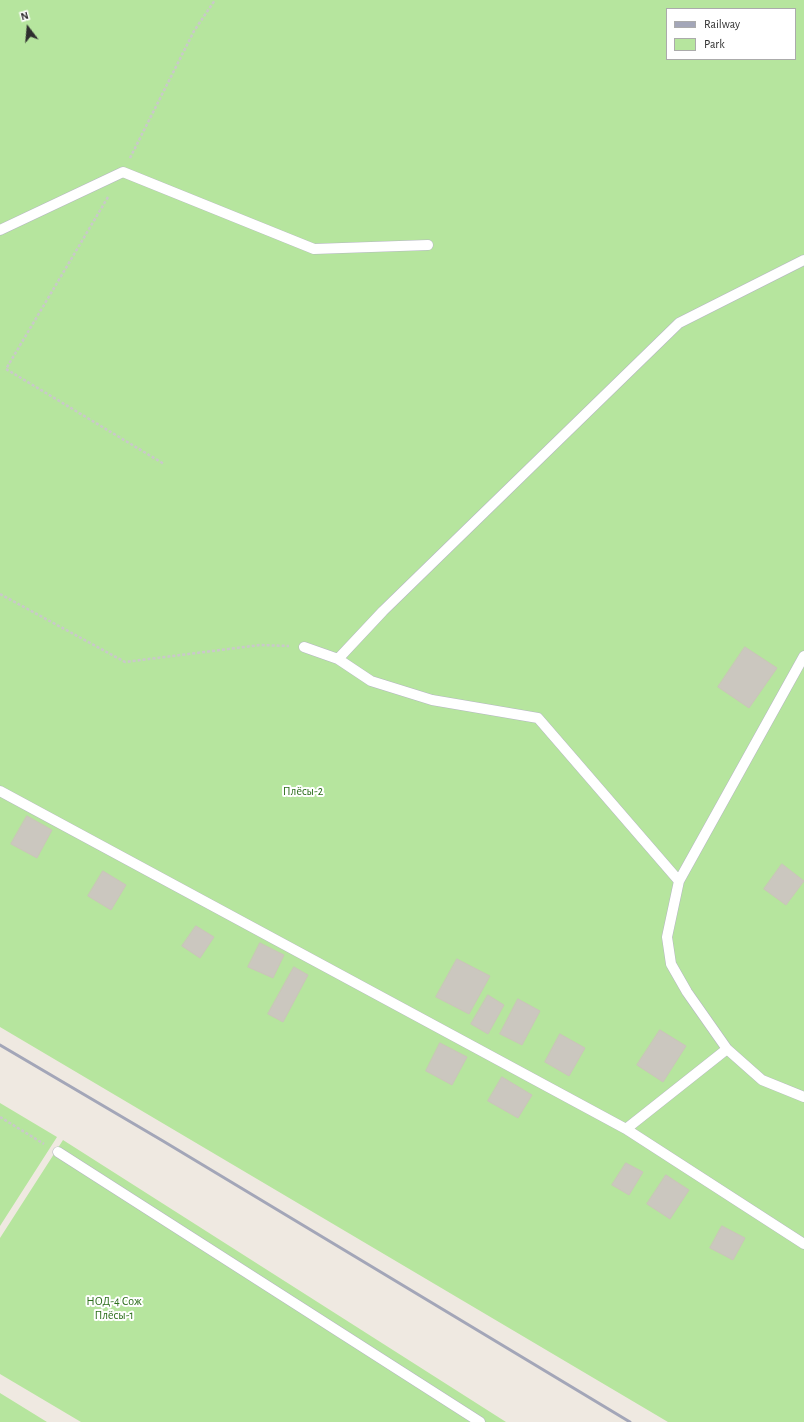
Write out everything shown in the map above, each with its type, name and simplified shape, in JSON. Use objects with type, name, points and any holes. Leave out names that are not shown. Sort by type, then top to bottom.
[{"type":"lane","points":[[0,230],[123,172],[314,248],[428,245]]},
{"type":"lane","points":[[338,659],[383,611],[680,323],[804,260]]},
{"type":"lane","points":[[304,647],[338,659],[371,681],[432,700],[538,718],[679,881]]},
{"type":"lane","points":[[804,656],[679,881],[667,937],[671,964],[687,992],[727,1049],[762,1080],[804,1097]]},
{"type":"lane","points":[[0,791],[626,1129],[804,1244]]},
{"type":"lane","points":[[626,1129],[727,1049]]},
{"type":"lane","points":[[58,1152],[480,1422]]},
{"type":"path","points":[[164,464],[6,369],[123,172],[194,31],[215,0]]},
{"type":"path","points":[[0,594],[125,662],[260,645],[304,647]]},
{"type":"path","points":[[0,1117],[58,1152]]},
{"type":"green space","name":"Плёсы-2","points":[[0,0],[804,0],[804,1422],[668,1422],[0,1027]]},
{"type":"green space","points":[[0,1103],[57,1137],[0,1226]]},
{"type":"green space","name":"НОД-4 Сож Плёсы-1","points":[[63,1140],[506,1422],[81,1422],[0,1374],[0,1238]]},
{"type":"green space","points":[[0,1393],[47,1422],[0,1422]]},
{"type":"building","points":[[745,647],[777,668],[749,708],[718,687]]},
{"type":"building","points":[[27,816],[52,830],[37,858],[11,844]]},
{"type":"building","points":[[782,864],[804,881],[786,905],[764,889]]},
{"type":"building","points":[[103,871],[126,885],[111,910],[88,896]]},
{"type":"building","points":[[196,926],[214,937],[200,958],[182,946]]},
{"type":"building","points":[[260,943],[284,955],[273,978],[248,967]]},
{"type":"building","points":[[457,959],[490,976],[469,1014],[436,997]]},
{"type":"building","points":[[294,967],[308,975],[283,1022],[268,1014]]},
{"type":"building","points":[[488,995],[504,1005],[488,1034],[471,1024]]},
{"type":"building","points":[[518,999],[540,1011],[522,1045],[500,1034]]},
{"type":"building","points":[[660,1030],[686,1046],[663,1082],[637,1065]]},
{"type":"building","points":[[560,1034],[585,1048],[569,1076],[545,1062]]},
{"type":"building","points":[[440,1043],[467,1057],[452,1085],[426,1071]]},
{"type":"building","points":[[502,1077],[532,1095],[518,1118],[488,1101]]},
{"type":"building","points":[[626,1163],[643,1172],[629,1195],[612,1185]]},
{"type":"building","points":[[666,1175],[689,1190],[670,1219],[647,1204]]},
{"type":"building","points":[[722,1226],[745,1238],[733,1260],[710,1248]]},
{"type":"railway","points":[[0,1045],[163,1141],[630,1422]]}]
